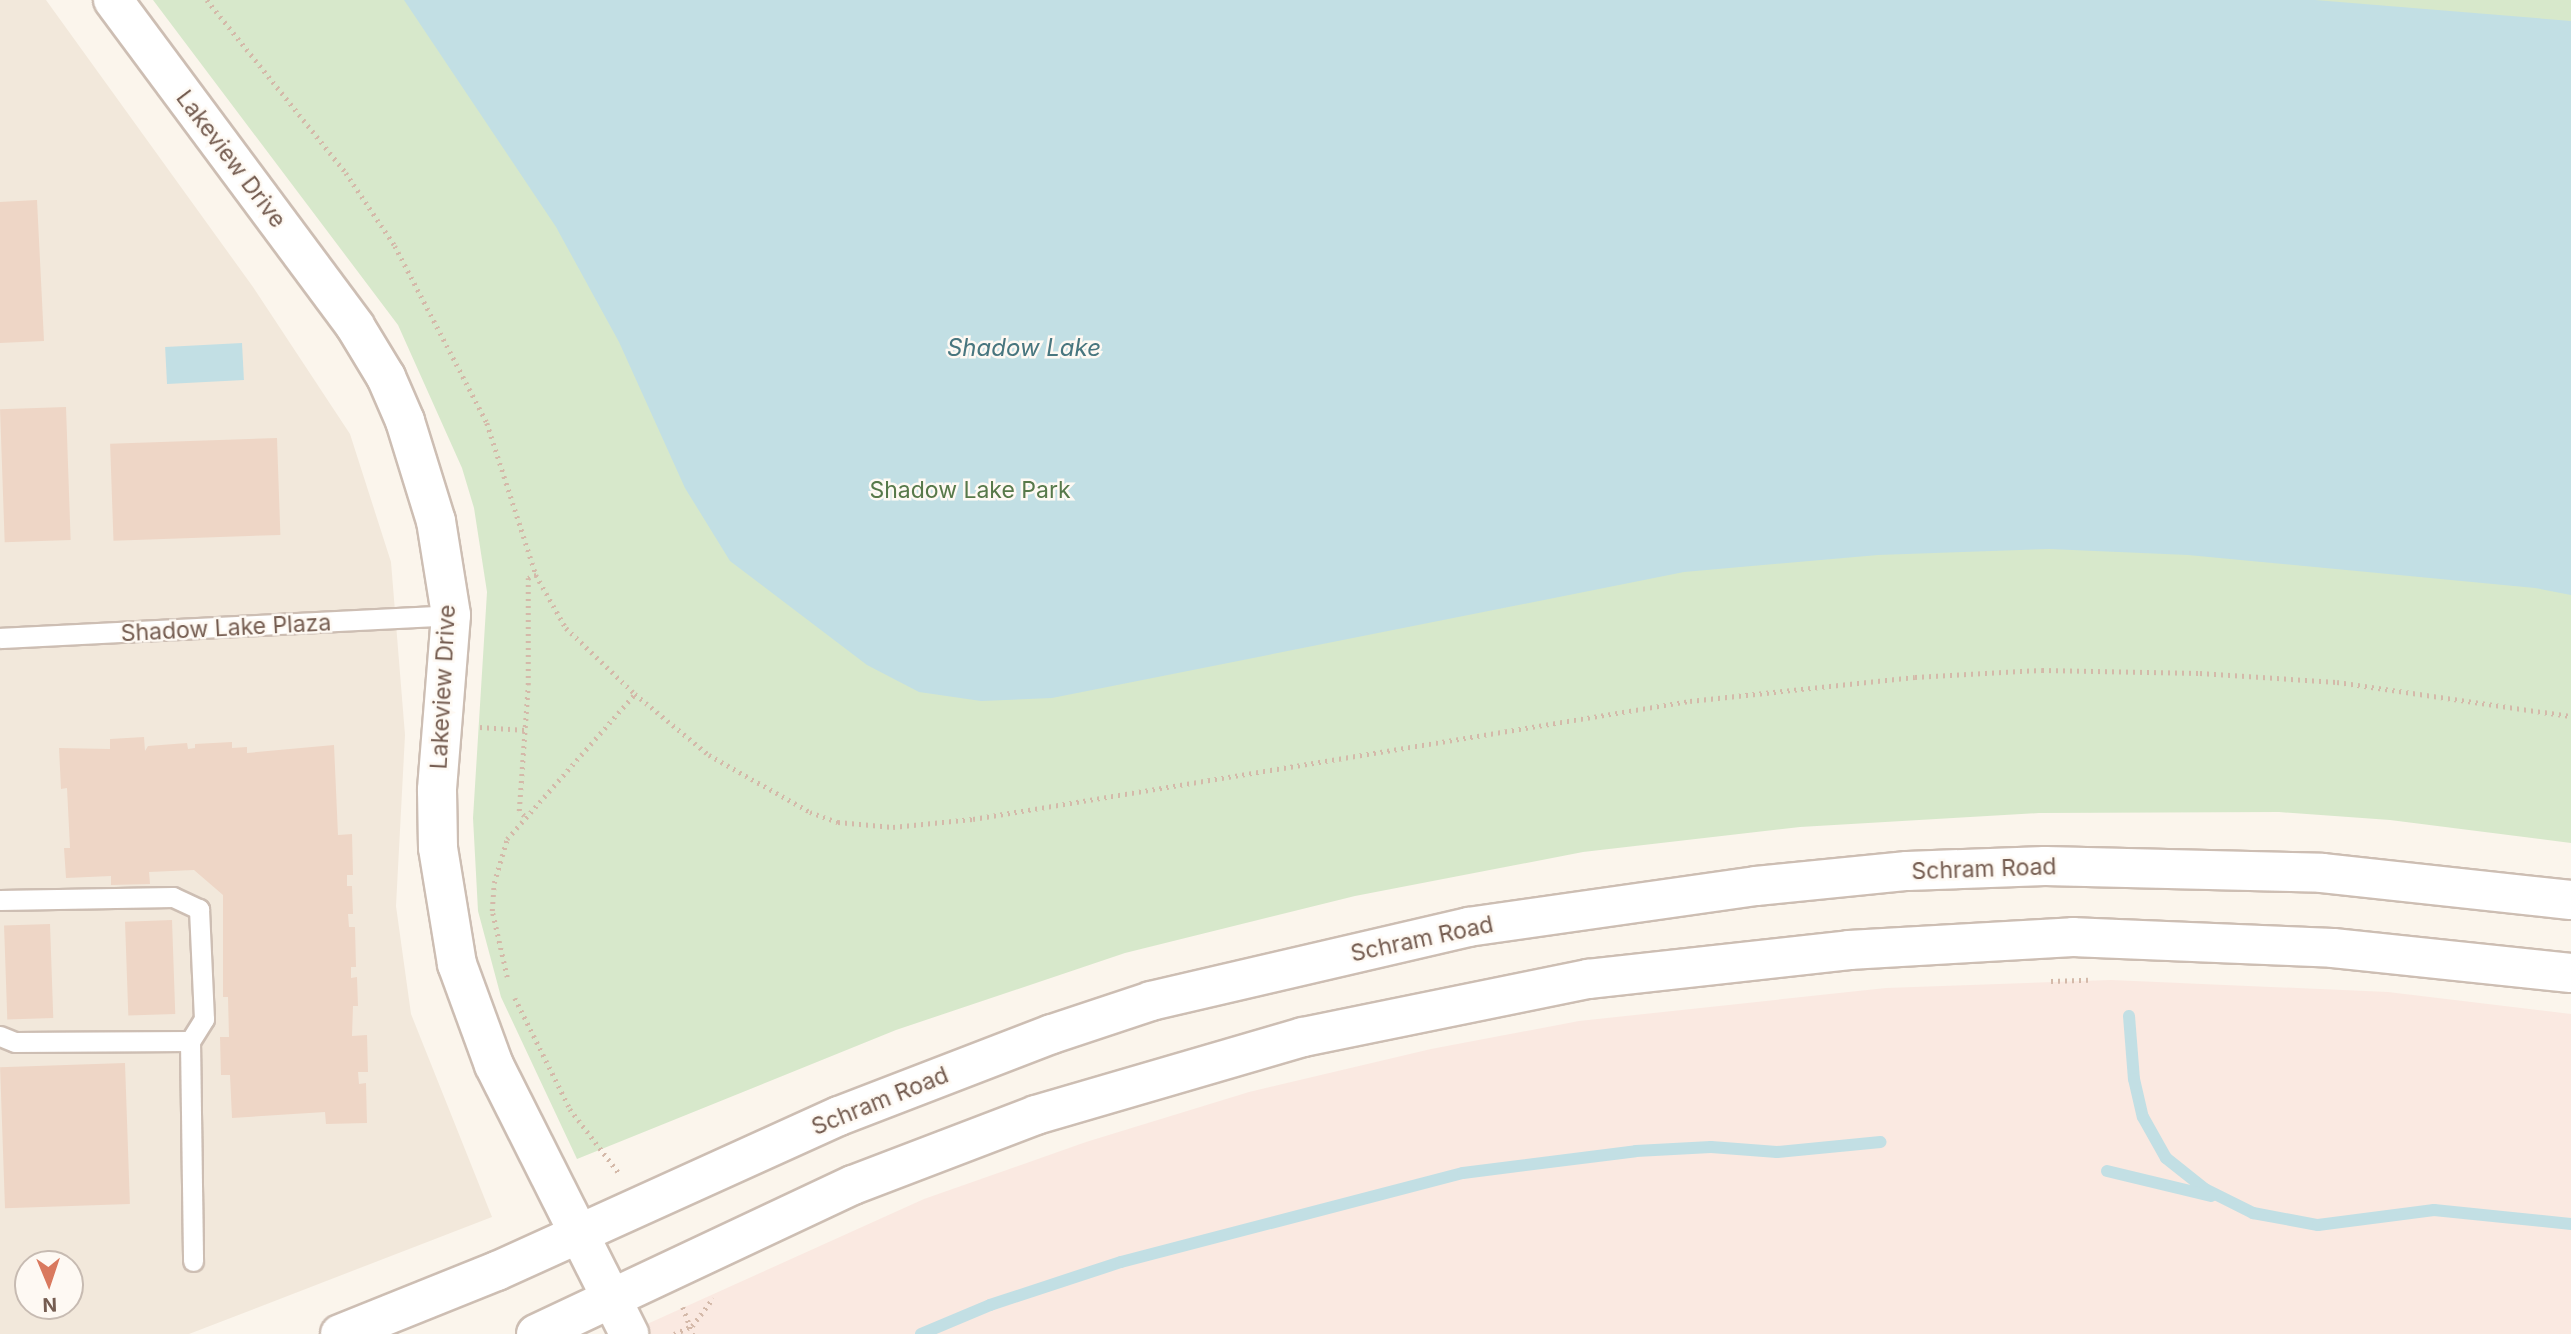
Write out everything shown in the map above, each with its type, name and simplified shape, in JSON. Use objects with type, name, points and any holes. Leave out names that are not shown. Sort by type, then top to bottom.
[{"type":"main road","name":"Lakeview Drive","points":[[113,0],[355,326],[386,377],[424,473],[451,615],[437,790],[438,848],[449,929],[473,1017],[494,1065],[629,1334]]},
{"type":"main road","name":"Schram Road","points":[[340,1334],[579,1234],[839,1115],[1052,1034],[1151,1002],[1468,927],[1756,886],[1907,871],[2045,866],[2322,873],[2571,900]]},
{"type":"main road","points":[[536,1334],[852,1185],[1036,1115],[1303,1037],[1588,979],[1849,950],[2073,937],[2333,948],[2571,973]]},
{"type":"lane","name":"Shadow Lake Plaza","points":[[0,638],[451,615]]},
{"type":"lane","points":[[0,900],[173,897],[199,909],[204,1019],[190,1041],[193,1261]]},
{"type":"lane","points":[[0,1036],[15,1042],[190,1041]]},
{"type":"path","points":[[207,0],[346,173],[395,246],[487,423],[536,575],[566,628],[635,694],[709,755],[810,812],[838,822],[893,827],[973,818],[1690,701],[1915,677],[2042,670],[2200,673],[2337,682],[2571,716]]},
{"type":"path","points":[[524,816],[519,811],[528,685],[528,578],[536,575]]},
{"type":"path","points":[[623,1178],[570,1108],[511,990],[497,943],[494,883],[507,839],[524,816],[635,694]]},
{"type":"path","points":[[2037,981],[2098,980]]},
{"type":"path","points":[[674,1334],[692,1326],[719,1293]]},
{"type":"path","points":[[692,1326],[693,1334]]},
{"type":"shaded area","points":[[0,0],[46,0],[253,287],[350,434],[391,562],[405,735],[396,906],[411,1014],[492,1217],[189,1334],[0,1334]]},
{"type":"shaded area","points":[[2111,980],[2388,992],[2571,1014],[2571,1334],[625,1334],[924,1199],[1086,1142],[1249,1092],[1431,1049],[1579,1021],[1886,988]]},
{"type":"green space","name":"Shadow Lake","points":[[153,0],[2571,0],[2571,843],[2390,820],[2279,812],[2039,813],[1800,827],[1583,852],[1355,896],[1125,953],[896,1030],[577,1159],[501,997],[478,911],[473,818],[487,592],[474,508],[462,468],[398,325]]},
{"type":"water","name":"Shadow Lake","points":[[404,0],[2315,0],[2571,21],[2571,595],[2535,588],[2188,555],[2049,549],[1878,555],[1684,572],[1052,698],[981,701],[919,692],[867,665],[730,561],[685,488],[619,342],[556,227]]},
{"type":"water","points":[[242,343],[244,380],[167,384],[165,347]]},
{"type":"building","points":[[37,200],[44,341],[0,343],[0,202]]},
{"type":"building","points":[[66,407],[71,540],[5,542],[0,409]]},
{"type":"building","points":[[277,438],[280,535],[113,541],[110,444]]},
{"type":"building","points":[[144,737],[145,751],[148,746],[187,743],[188,749],[195,748],[195,744],[232,742],[232,748],[247,747],[247,753],[334,745],[338,835],[352,834],[353,875],[347,875],[347,886],[352,886],[353,914],[348,914],[349,927],[355,927],[356,967],[351,967],[351,978],[357,977],[358,1006],[353,1006],[352,1036],[367,1035],[368,1072],[358,1072],[359,1084],[366,1083],[367,1123],[326,1124],[325,1112],[232,1118],[230,1075],[221,1075],[220,1037],[229,1037],[228,997],[223,997],[223,895],[194,870],[149,872],[150,884],[111,885],[111,876],[66,878],[64,848],[70,848],[67,788],[61,789],[59,748],[110,749],[110,739]]},
{"type":"building","points":[[172,920],[175,1014],[128,1016],[125,922]]},
{"type":"building","points":[[50,924],[53,1018],[7,1020],[4,926]]},
{"type":"building","points":[[125,1063],[130,1204],[5,1208],[0,1067]]},
{"type":"waterway","points":[[2129,1016],[2134,1079],[2143,1117],[2166,1158],[2205,1189],[2253,1213],[2318,1225],[2434,1210],[2571,1224]]},
{"type":"waterway","points":[[921,1334],[990,1305],[1121,1262],[1463,1173],[1636,1151],[1711,1147],[1777,1152],[1881,1142]]},
{"type":"waterway","points":[[2107,1171],[2211,1196]]},
{"type":"park label","name":"Shadow Lake Park","points":[[970,490]]}]
